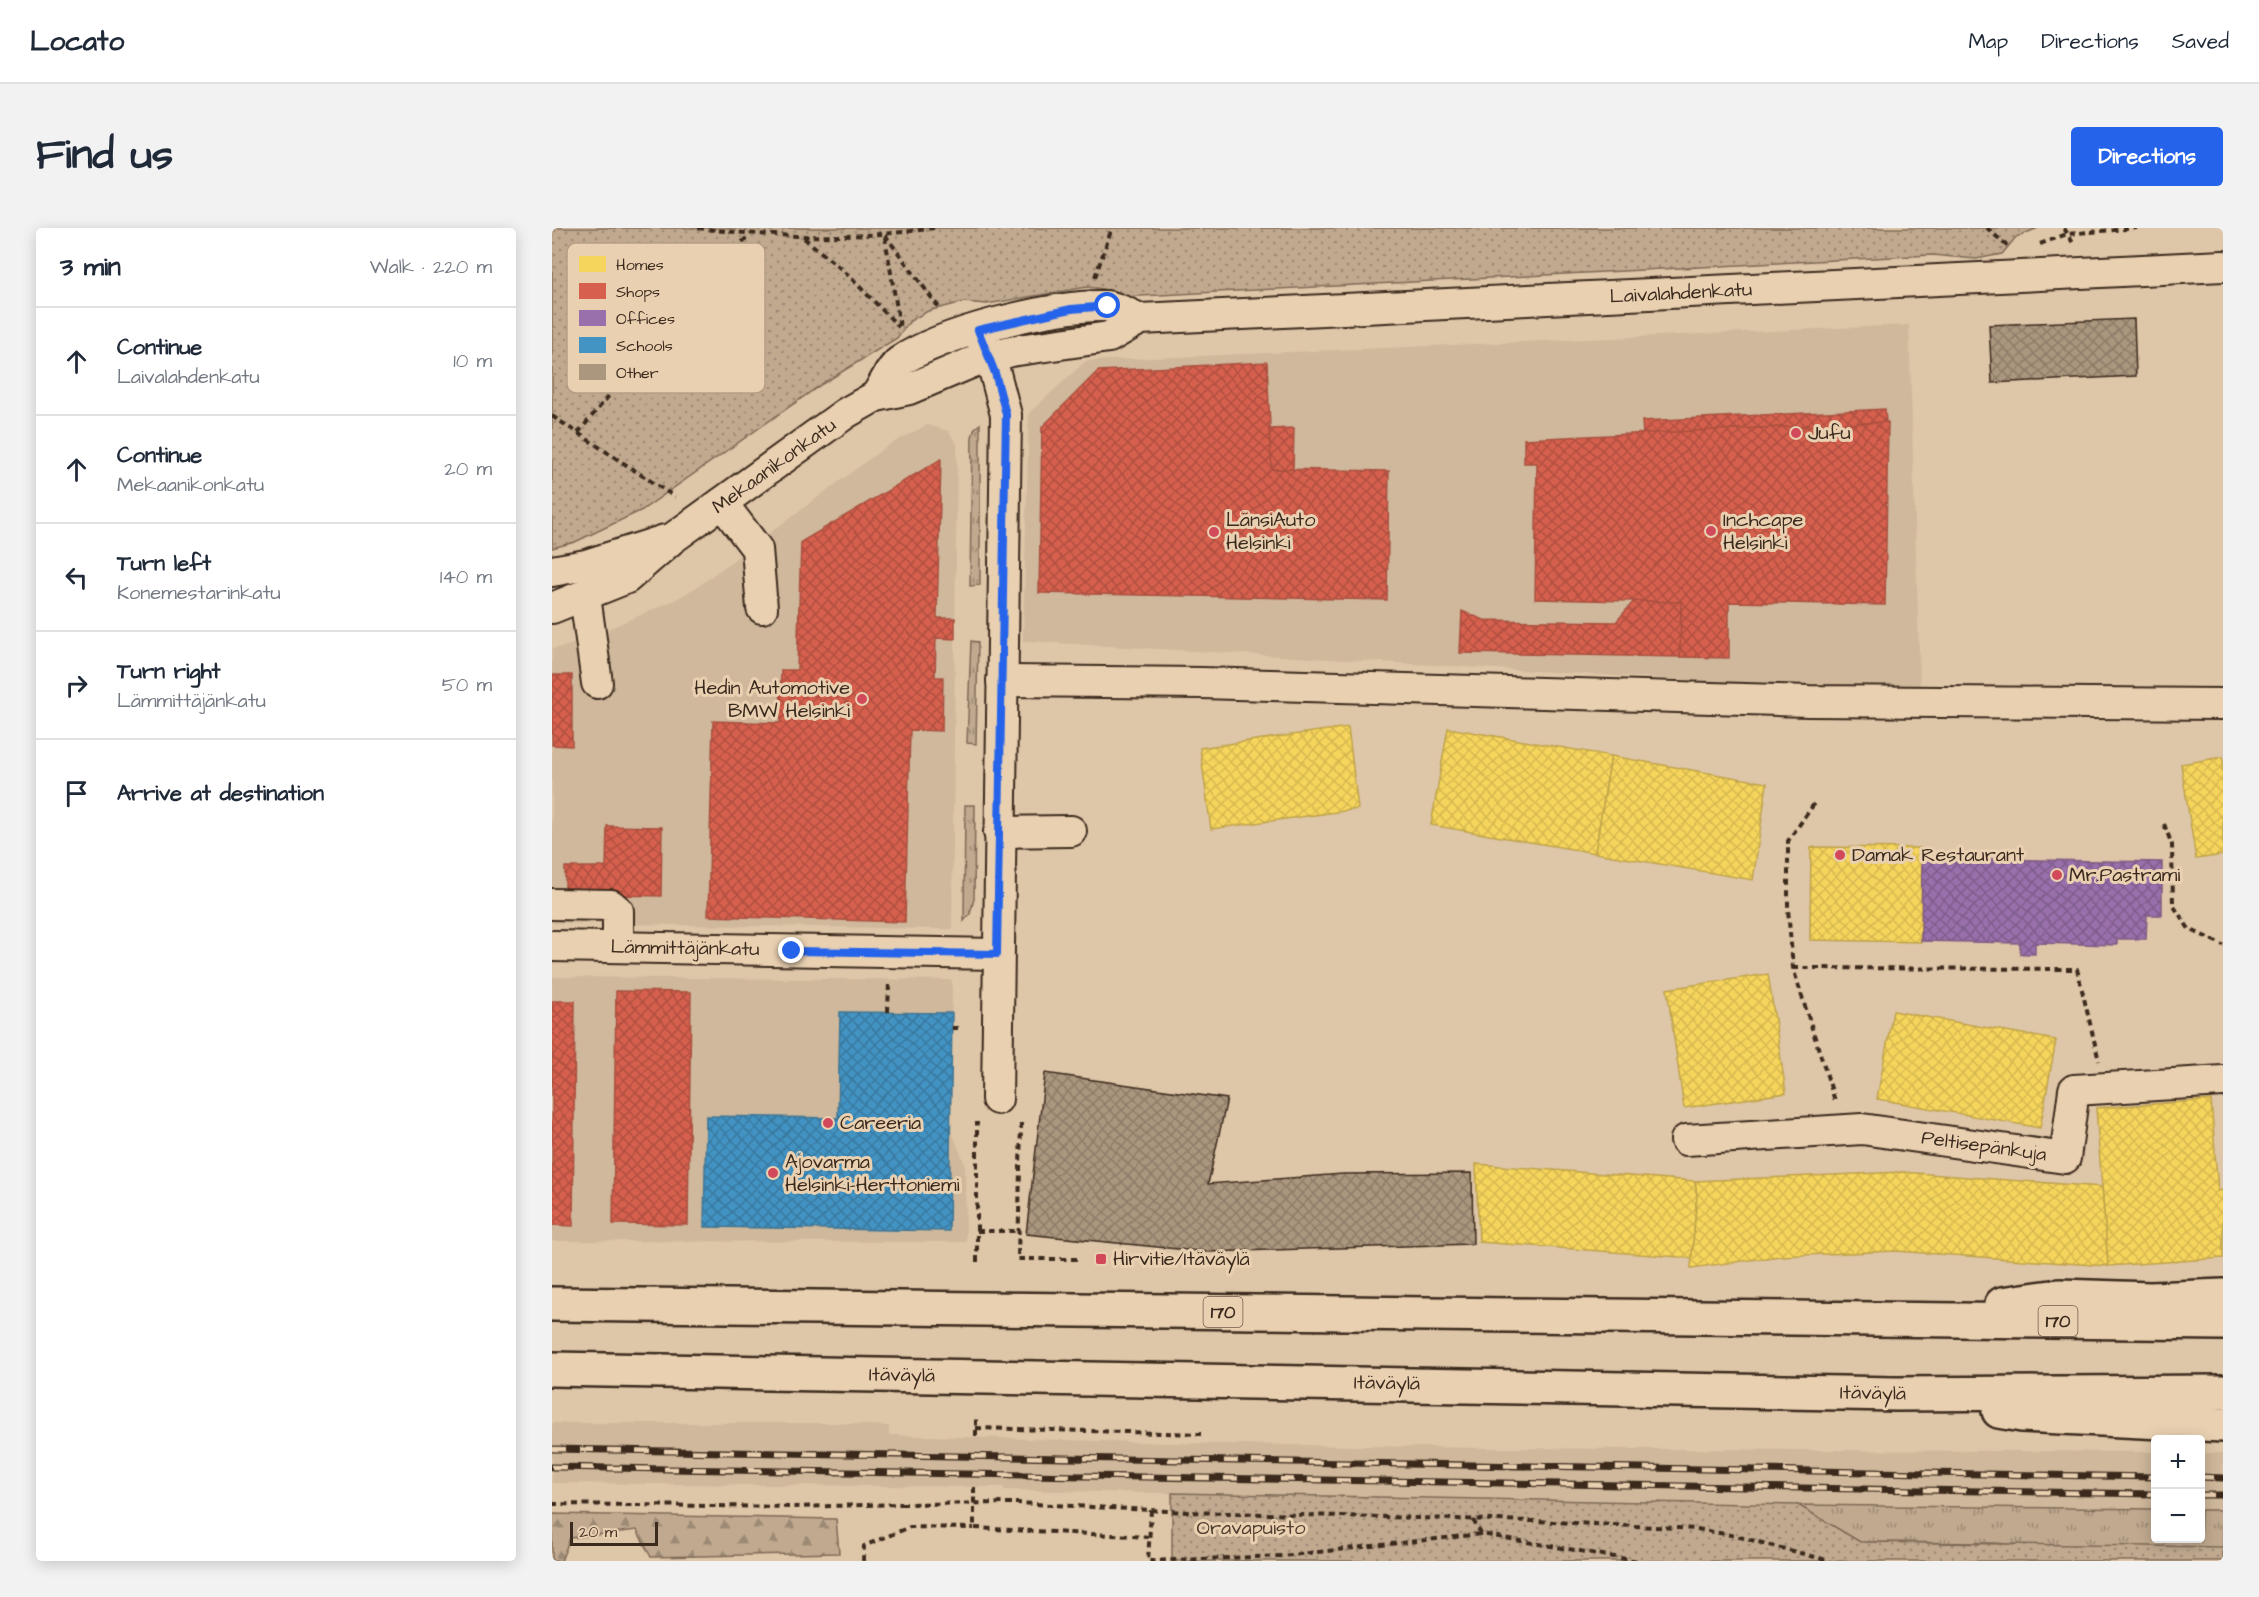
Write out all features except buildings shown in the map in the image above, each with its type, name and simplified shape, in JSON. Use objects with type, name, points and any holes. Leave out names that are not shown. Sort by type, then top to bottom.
[{"type":"highway","points":[[1893,1320],[2059,1296],[2151,1299],[2223,1296]]},
{"type":"highway","name":"170","points":[[552,1304],[2223,1323]]},
{"type":"highway","name":"Itäväylä","points":[[552,1369],[1897,1394],[2223,1392]]},
{"type":"highway","points":[[1897,1394],[2022,1415],[2223,1425]]},
{"type":"street","name":"Laivalahdenkatu","points":[[1071,309],[1108,306],[1140,319],[2223,266]]},
{"type":"street","name":"Mekaanikonkatu","points":[[552,608],[627,578],[673,538],[846,413],[876,396],[909,389],[976,341],[1071,309]]},
{"type":"street","name":"Laivalahdenkatu","points":[[1070,341],[1109,337],[1140,319]]},
{"type":"street","name":"Mekaanikonkatu","points":[[976,341],[1070,341]]},
{"type":"street","points":[[976,341],[1006,414],[997,954],[997,1099]]},
{"type":"street","points":[[722,503],[757,549],[762,608]]},
{"type":"street","name":"Mekaanikonkatu","points":[[552,571],[586,565],[673,538]]},
{"type":"street","points":[[585,596],[597,683]]},
{"type":"street","points":[[1002,681],[1202,683],[1809,701],[2223,704]]},
{"type":"street","points":[[999,832],[1071,831]]},
{"type":"street","points":[[552,904],[611,905],[618,911],[618,947]]},
{"type":"street","name":"Lämmittäjänkatu","points":[[552,946],[997,954]]},
{"type":"street","name":"Peltisepänkuja","points":[[1686,1140],[1862,1129],[2065,1158],[2074,1090],[2223,1081]]},
{"type":"path","points":[[698,228],[802,237],[885,235],[934,228]]},
{"type":"path","points":[[1094,283],[1112,228]]},
{"type":"path","points":[[1987,228],[2007,246]]},
{"type":"path","points":[[2064,228],[2073,243]]},
{"type":"path","points":[[742,243],[750,234]]},
{"type":"path","points":[[885,235],[900,327],[903,333]]},
{"type":"path","points":[[885,235],[976,341]]},
{"type":"path","points":[[802,237],[846,273],[900,327]]},
{"type":"path","points":[[578,433],[611,393]]},
{"type":"path","points":[[552,416],[675,497]]},
{"type":"path","points":[[1814,804],[1788,841],[1788,909],[1794,968],[1845,1130]]},
{"type":"path","points":[[2164,824],[2172,845],[2173,905],[2189,929],[2223,945]]},
{"type":"path","points":[[1794,968],[2077,969],[2096,1054],[2110,1088]]},
{"type":"path","points":[[888,1012],[889,975]]},
{"type":"path","points":[[952,1028],[958,1028]]},
{"type":"path","points":[[977,1121],[977,1262]]},
{"type":"path","points":[[1021,1123],[1018,1258],[1079,1258]]},
{"type":"path","points":[[977,1231],[1018,1232]]},
{"type":"path","points":[[975,1436],[976,1419]]},
{"type":"path","points":[[976,1428],[1201,1434]]},
{"type":"path","points":[[974,1487],[974,1528]]},
{"type":"path","points":[[552,1504],[794,1507],[1014,1503],[1697,1529],[1736,1536],[1830,1561]]},
{"type":"path","points":[[1151,1510],[1148,1561],[1282,1556],[1481,1534],[1638,1561]]},
{"type":"path","points":[[1473,1520],[1481,1534]]},
{"type":"path","points":[[863,1561],[864,1546],[910,1527],[1150,1537]]},
{"type":"shaded area","points":[[1909,325],[1920,686],[1720,682],[1023,641],[1029,413],[1086,361]]},
{"type":"shaded area","points":[[927,425],[948,431],[957,444],[952,929],[552,923],[552,649],[571,645],[673,601],[700,585],[887,446]]},
{"type":"shaded area","points":[[552,977],[952,980],[950,1128],[965,1164],[966,1242],[552,1241]]},
{"type":"shaded area","points":[[552,1423],[839,1423],[889,1426],[889,1435],[1173,1443],[1485,1448],[2151,1452],[2151,1509],[1653,1503],[1004,1490],[1004,1487],[552,1483]]},
{"type":"shaded area","points":[[2205,1453],[2223,1453],[2223,1510],[2205,1510]]},
{"type":"green space","points":[[552,228],[2038,228],[2016,237],[2002,254],[1976,259],[1932,255],[1103,298],[1103,289],[1087,287],[987,304],[964,302],[928,311],[910,321],[897,338],[822,384],[642,510],[575,542],[552,548]]},
{"type":"green space","points":[[980,424],[980,585],[970,586],[972,437],[975,428]]},
{"type":"green space","points":[[971,641],[978,642],[976,744],[967,743]]},
{"type":"green space","points":[[965,805],[975,805],[974,899],[970,914],[964,921]]},
{"type":"green space","name":"Oravapuisto","points":[[1172,1493],[1798,1505],[1860,1542],[2223,1547],[2223,1561],[1172,1561]]},
{"type":"green space","points":[[1798,1505],[2151,1509],[2151,1543],[2205,1543],[2205,1510],[2223,1510],[2223,1560],[1995,1543],[1860,1542]]},
{"type":"green space","points":[[552,1514],[836,1519],[839,1553],[651,1557],[637,1530],[570,1538],[561,1561],[552,1561]]},
{"type":"railway","points":[[552,1449],[2151,1477]]},
{"type":"railway","points":[[552,1467],[2151,1494]]},
{"type":"railway","points":[[2205,1477],[2223,1478]]},
{"type":"railway","points":[[2205,1495],[2223,1495]]},
{"type":"place","name":"Jufu","points":[[1796,433]]},
{"type":"place","name":"Inchcape Helsinki","points":[[1711,531]]},
{"type":"place","name":"LänsiAuto Helsinki","points":[[1214,532]]},
{"type":"place","name":"Hedin Automotive BMW Helsinki","points":[[862,699]]},
{"type":"place","name":"Damak Restaurant","points":[[1840,855]]},
{"type":"place","name":"Mr.Pastrami","points":[[2057,875]]},
{"type":"place","name":"Careeria","points":[[828,1123]]},
{"type":"place","name":"Ajovarma Helsinki-Herttoniemi","points":[[773,1173]]},
{"type":"place","name":"Hirvitie/Itäväylä","points":[[1101,1259]]},
{"type":"route","points":[[792,951],[997,954],[1006,414],[995,373],[978,330],[1021,318],[1071,309],[1108,306]]}]
